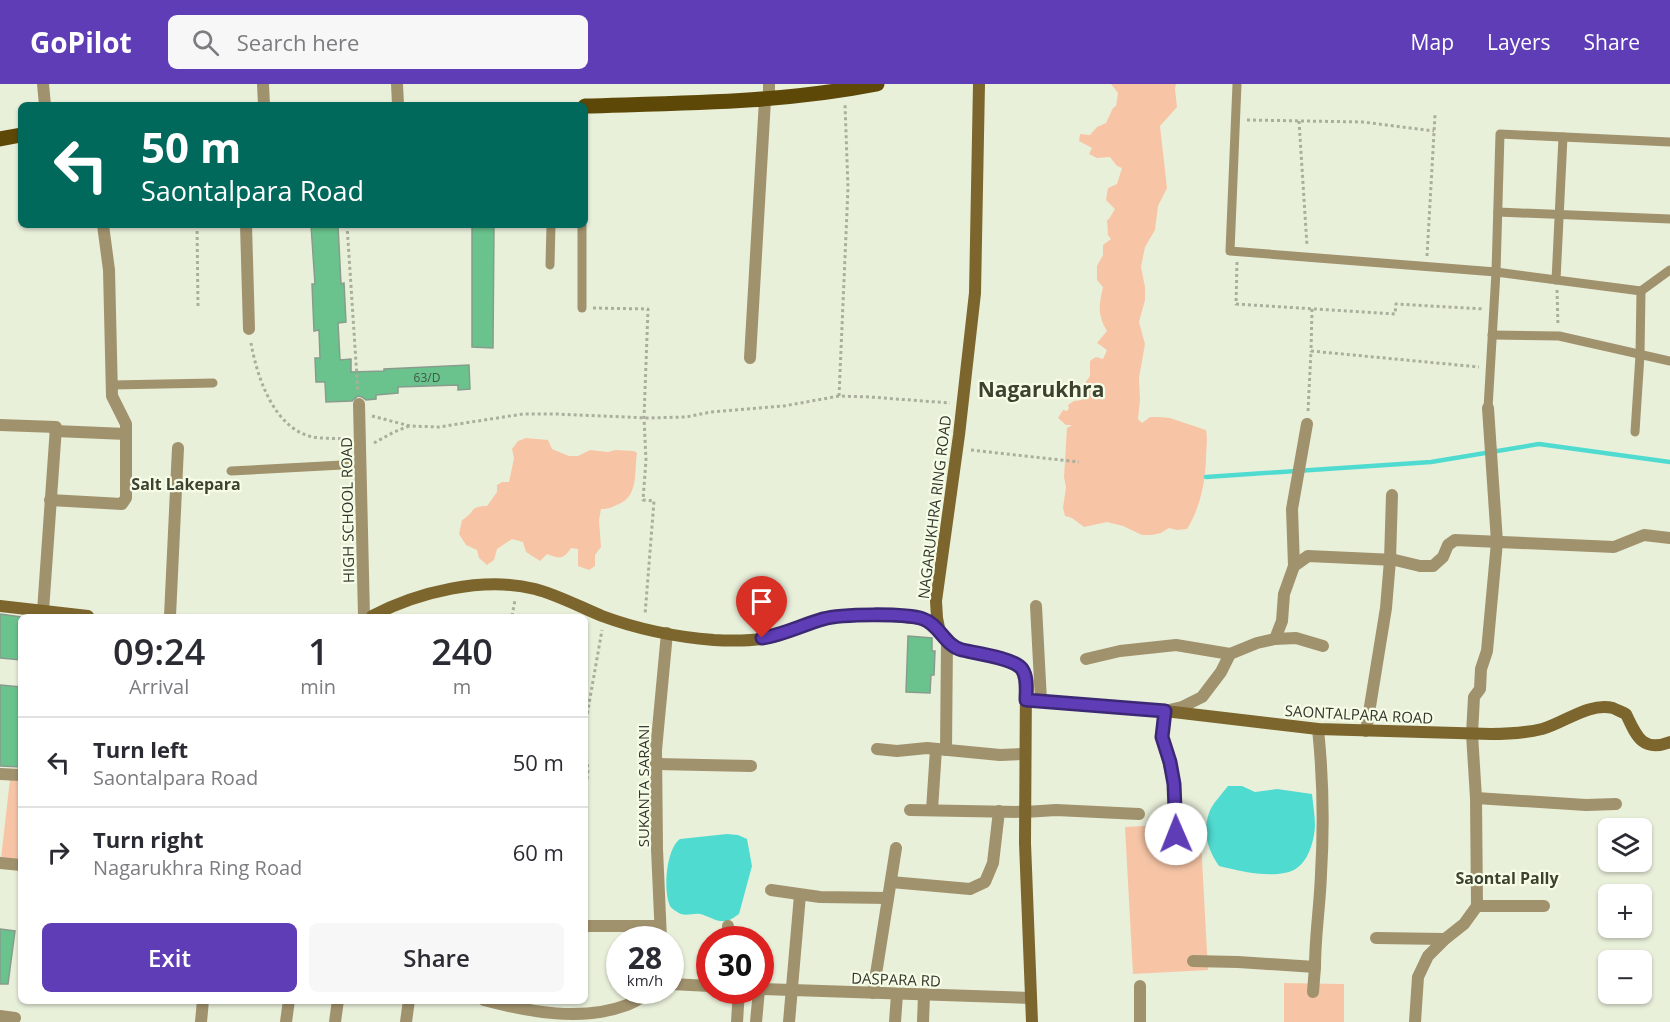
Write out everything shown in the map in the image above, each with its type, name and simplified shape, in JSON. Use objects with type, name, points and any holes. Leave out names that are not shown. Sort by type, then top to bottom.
[{"type":"main road","points":[[588,106],[840,89],[877,84]]},
{"type":"main road","points":[[0,139],[18,136]]},
{"type":"street","points":[[43,84],[45,102]]},
{"type":"street","points":[[263,84],[264,102]]},
{"type":"street","points":[[397,84],[398,102]]},
{"type":"street","name":"NAGARUKHRA RING ROAD","points":[[944,637],[936,601],[963,403],[975,293],[979,84]]},
{"type":"street","points":[[750,358],[768,94]]},
{"type":"street","points":[[50,500],[122,504],[126,498],[126,424],[112,396],[110,270],[103,228]]},
{"type":"street","points":[[246,228],[249,329]]},
{"type":"street","name":"HIGH SCHOOL ROAD","points":[[359,408],[364,614]]},
{"type":"street","points":[[1415,1022],[1418,977],[1428,956],[1464,924],[1477,906],[1476,798],[1472,734],[1474,697],[1480,689],[1481,669],[1487,651],[1497,542],[1488,408]]},
{"type":"street","points":[[1275,639],[1282,621],[1284,594],[1294,566],[1292,509],[1307,424]]},
{"type":"street","points":[[0,425],[56,427],[43,611]]},
{"type":"street","points":[[55,431],[126,434]]},
{"type":"street","points":[[170,614],[178,448]]},
{"type":"street","points":[[1366,731],[1386,608],[1392,495]]},
{"type":"street","points":[[1294,566],[1308,556],[1390,560],[1433,566],[1443,557],[1448,545],[1455,540],[1614,547],[1644,536],[1670,538]]},
{"type":"street","points":[[376,614],[417,597],[449,589],[478,585],[510,585],[534,588],[604,617],[644,628],[715,640],[750,640],[774,636],[827,618],[861,615],[924,619],[957,649],[1012,662],[1021,668],[1026,679],[1025,812],[1032,1022]]},
{"type":"street","points":[[924,619],[936,601]]},
{"type":"street","points":[[0,606],[70,614]]},
{"type":"street","points":[[1036,606],[1041,701]]},
{"type":"street","name":"SUKANTA SARANI","points":[[660,926],[656,764],[658,714],[667,633]]},
{"type":"street","points":[[932,810],[941,749],[944,637]]},
{"type":"street","points":[[1086,659],[1120,651],[1176,645],[1230,654],[1275,639],[1296,638],[1323,646]]},
{"type":"street","points":[[1176,834],[1174,784],[1162,737],[1165,711],[1182,707],[1202,697],[1221,672],[1230,654]]},
{"type":"street","name":"SAONTALPARA ROAD","points":[[1026,700],[1165,711],[1318,729],[1472,734],[1516,734],[1544,729],[1597,708],[1612,708],[1626,714],[1638,738],[1648,744],[1657,746],[1670,742]]},
{"type":"street","points":[[1313,992],[1322,873],[1323,783],[1318,729]]},
{"type":"street","points":[[877,749],[897,751],[927,748],[1000,755],[1025,754]]},
{"type":"street","points":[[656,764],[751,766]]},
{"type":"street","points":[[0,774],[18,775]]},
{"type":"street","points":[[1476,798],[1586,805],[1616,804]]},
{"type":"street","points":[[910,810],[1086,811],[1139,814]]},
{"type":"street","points":[[891,882],[970,889],[985,882],[993,863],[999,811]]},
{"type":"street","points":[[873,993],[896,848]]},
{"type":"street","points":[[0,863],[18,866]]},
{"type":"street","points":[[771,890],[800,895],[888,898]]},
{"type":"street","points":[[789,1022],[800,895]]},
{"type":"street","points":[[1477,906],[1544,906]]},
{"type":"street","points":[[588,926],[606,928]]},
{"type":"street","points":[[1376,938],[1445,939]]},
{"type":"street","points":[[1193,961],[1315,967]]},
{"type":"street","points":[[1140,986],[1140,1022]]},
{"type":"street","name":"DASPARA RD","points":[[774,989],[1031,998]]},
{"type":"street","points":[[895,1022],[897,994]]},
{"type":"street","points":[[923,1022],[924,995]]},
{"type":"street","points":[[201,1022],[203,1004]]},
{"type":"street","points":[[286,1022],[288,1004]]},
{"type":"street","points":[[335,1022],[337,1004]]},
{"type":"street","points":[[406,1022],[408,1004]]},
{"type":"street","points":[[498,1004],[552,1018],[591,1018],[628,1004]]},
{"type":"street","points":[[737,1022],[738,1004]]},
{"type":"street","points":[[756,1022],[758,1004]]},
{"type":"street","points":[[0,1016],[15,1018]]},
{"type":"lane","points":[[1237,84],[1230,251],[1496,272],[1641,291],[1670,270]]},
{"type":"lane","points":[[1488,408],[1496,272],[1500,134],[1670,141]]},
{"type":"lane","points":[[1556,280],[1563,137]]},
{"type":"lane","points":[[1498,212],[1670,219]]},
{"type":"lane","points":[[550,228],[550,265]]},
{"type":"lane","points":[[582,228],[582,308]]},
{"type":"lane","points":[[1635,432],[1641,291]]},
{"type":"lane","points":[[1492,335],[1559,336],[1670,361]]},
{"type":"lane","points":[[112,385],[213,383]]},
{"type":"lane","points":[[231,471],[361,461]]},
{"type":"path","points":[[839,396],[848,188],[840,89]]},
{"type":"path","points":[[1427,267],[1435,115]]},
{"type":"path","points":[[1236,120],[1363,122],[1434,130]]},
{"type":"path","points":[[1299,121],[1307,257]]},
{"type":"path","points":[[197,228],[198,307]]},
{"type":"path","points":[[346,228],[359,408],[411,426],[439,427],[523,414],[686,417],[711,412],[784,406],[839,396],[963,403]]},
{"type":"path","points":[[1238,252],[1236,304],[1395,314],[1396,304],[1494,310]]},
{"type":"path","points":[[1556,280],[1559,336]]},
{"type":"path","points":[[582,308],[648,309],[644,418],[646,460],[643,500],[654,501],[644,628]]},
{"type":"path","points":[[1307,424],[1312,309]]},
{"type":"path","points":[[249,329],[260,381],[272,404],[285,420],[298,431],[312,437],[360,440]]},
{"type":"path","points":[[1311,351],[1490,368]]},
{"type":"path","points":[[361,461],[367,447],[411,426]]},
{"type":"path","points":[[957,448],[1079,462]]},
{"type":"path","points":[[512,614],[519,586]]},
{"type":"path","points":[[588,709],[604,617]]},
{"type":"shaded area","points":[[1111,84],[1176,84],[1177,107],[1160,126],[1167,188],[1158,206],[1155,230],[1145,247],[1141,267],[1145,300],[1139,322],[1145,344],[1139,378],[1138,419],[1142,423],[1150,417],[1170,418],[1206,430],[1207,441],[1201,496],[1187,529],[1169,528],[1152,535],[1142,535],[1123,526],[1107,522],[1084,527],[1065,516],[1063,508],[1066,487],[1064,477],[1067,428],[1072,425],[1066,425],[1058,418],[1063,410],[1067,411],[1068,405],[1082,400],[1083,395],[1079,389],[1090,376],[1090,361],[1096,357],[1103,359],[1107,350],[1097,343],[1107,331],[1100,314],[1103,287],[1097,280],[1097,266],[1103,255],[1103,245],[1111,239],[1108,235],[1107,220],[1115,209],[1106,200],[1108,188],[1117,184],[1122,168],[1117,166],[1110,157],[1097,158],[1089,154],[1092,148],[1079,141],[1080,134],[1090,135],[1097,127],[1106,123],[1116,106],[1118,93]]},
{"type":"shaded area","points":[[526,438],[548,440],[552,449],[569,456],[578,456],[590,450],[634,451],[637,453],[633,489],[630,495],[619,504],[601,509],[599,520],[601,547],[595,555],[595,566],[589,570],[578,566],[578,549],[571,548],[566,555],[561,557],[547,554],[540,561],[526,552],[523,542],[512,539],[497,549],[494,560],[487,565],[479,558],[477,550],[466,545],[459,534],[462,520],[475,509],[487,506],[497,492],[497,485],[509,482],[514,458],[512,449],[518,441]]},
{"type":"shaded area","points":[[10,779],[18,780],[18,862],[1,859]]},
{"type":"shaded area","points":[[1200,823],[1208,970],[1133,974],[1125,827]]},
{"type":"shaded area","points":[[1284,983],[1344,984],[1344,1022],[1284,1022]]},
{"type":"water","points":[[1228,786],[1242,786],[1255,792],[1277,789],[1312,794],[1314,833],[1311,847],[1301,865],[1281,874],[1254,873],[1219,866],[1209,847],[1206,827],[1210,810]]},
{"type":"water","points":[[727,834],[747,839],[752,866],[739,914],[730,920],[723,921],[700,914],[683,915],[676,912],[670,906],[666,880],[669,860],[675,844],[680,839]]},
{"type":"building","points":[[311,228],[338,228],[341,284],[344,283],[346,322],[338,323],[340,360],[351,359],[351,372],[469,365],[470,389],[458,390],[458,385],[398,387],[398,393],[376,395],[376,399],[366,400],[358,396],[352,401],[326,402],[325,382],[316,382],[315,358],[320,358],[319,330],[314,331],[312,284],[315,284]]},
{"type":"building","points":[[472,228],[494,228],[493,348],[472,347]]},
{"type":"building","points":[[0,614],[18,617],[18,660],[0,658]]},
{"type":"building","points":[[908,636],[932,638],[932,651],[935,651],[934,675],[931,675],[930,693],[906,692]]},
{"type":"building","points":[[0,685],[18,687],[18,767],[0,766]]},
{"type":"building","points":[[0,929],[15,931],[8,984],[0,984]]},
{"type":"waterway","points":[[1206,477],[1431,462],[1539,444],[1670,462]]},
{"type":"district","name":"Nagarukhra","points":[[1041,389]]},
{"type":"district","name":"Salt Lakepara","points":[[186,484]]},
{"type":"district","name":"Saontal Pally","points":[[1507,878]]},
{"type":"route","points":[[762,638],[827,618],[861,615],[924,619],[957,649],[1012,662],[1021,668],[1026,679],[1026,700],[1165,711],[1162,737],[1174,784],[1176,834]]}]
